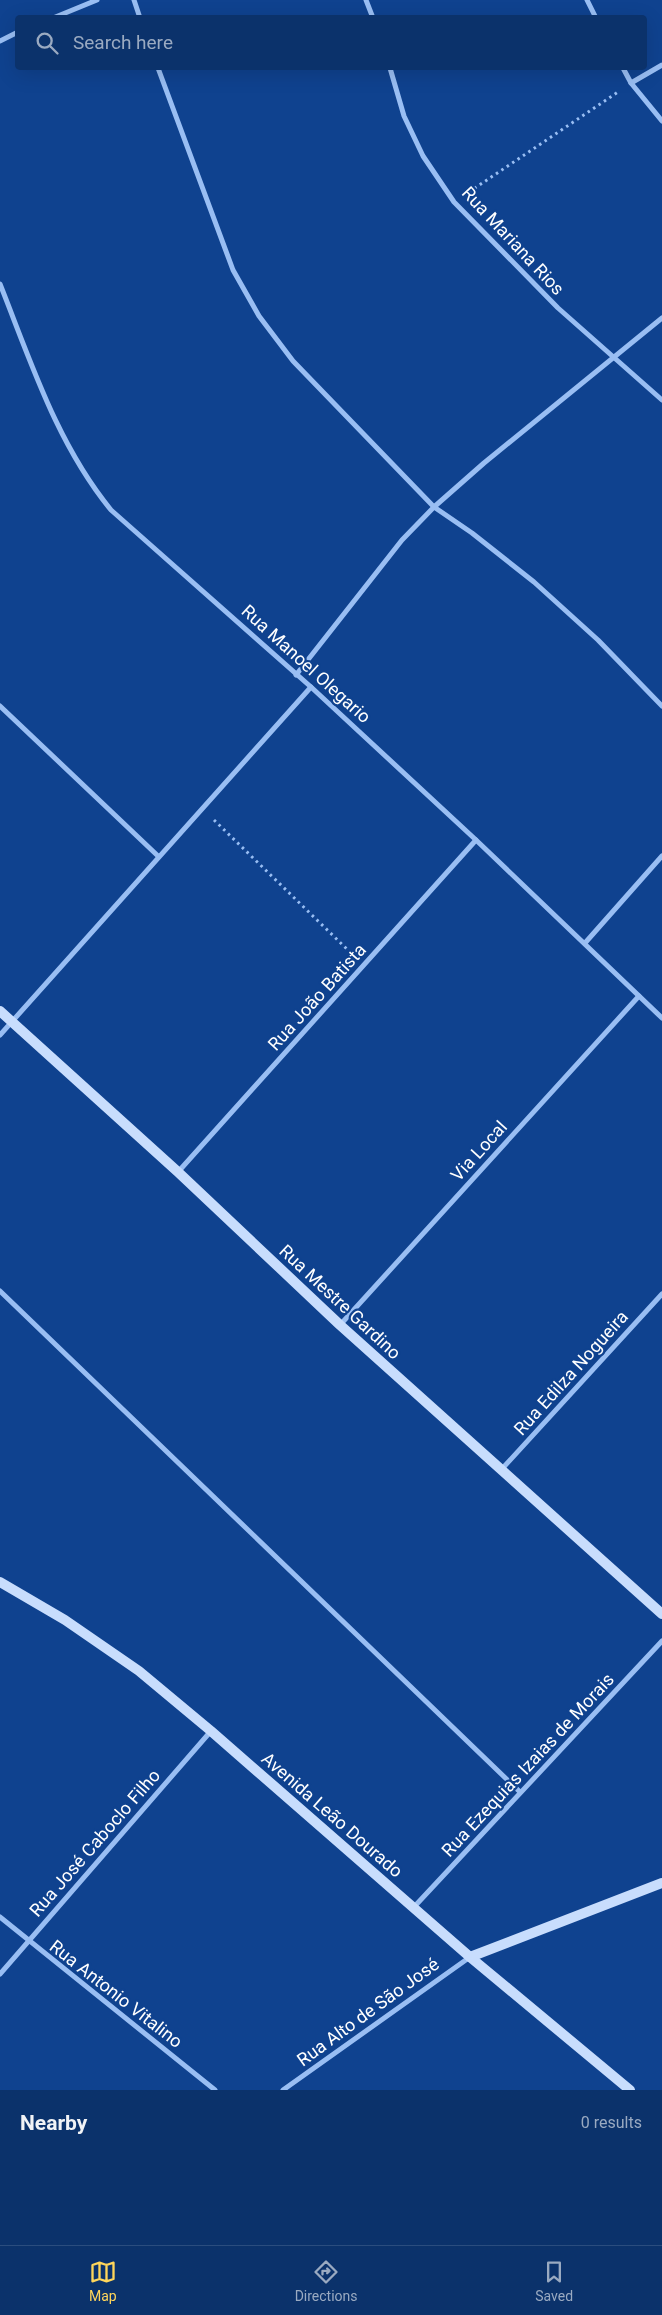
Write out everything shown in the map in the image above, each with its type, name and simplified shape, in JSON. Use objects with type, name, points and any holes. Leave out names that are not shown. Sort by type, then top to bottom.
[{"type":"main road","name":"Rua Mestre Gardino","points":[[0,1011],[178,1172],[340,1325],[662,1614]]},
{"type":"main road","name":"Avenida Leão Dourado","points":[[0,1582],[65,1620],[131,1666],[211,1731],[470,1957],[630,2090]]},
{"type":"main road","points":[[470,1957],[662,1883]]},
{"type":"street","points":[[134,0],[139,15]]},
{"type":"street","points":[[366,0],[372,15]]},
{"type":"street","points":[[587,0],[594,15]]},
{"type":"street","points":[[60,15],[94,1]]},
{"type":"street","points":[[0,41],[15,34]]},
{"type":"street","points":[[631,83],[662,65]]},
{"type":"street","points":[[159,70],[233,270],[259,316],[294,361],[434,507],[472,533],[534,582],[598,640],[662,706]]},
{"type":"street","name":"Rua Mariana Rios","points":[[391,70],[404,116],[419,148],[454,202],[558,308],[662,400]]},
{"type":"street","points":[[624,70],[631,83],[662,121]]},
{"type":"street","name":"Rua Manoel Olegario","points":[[0,284],[65,441],[90,484],[110,510],[222,606],[476,840],[662,1018]]},
{"type":"street","points":[[296,675],[402,540],[434,507],[484,463],[662,318]]},
{"type":"street","points":[[0,1035],[310,687]]},
{"type":"street","points":[[0,706],[158,856]]},
{"type":"street","name":"Rua João Batista","points":[[178,1172],[476,840]]},
{"type":"street","points":[[585,943],[662,856]]},
{"type":"street","name":"Via Local","points":[[340,1325],[639,996]]},
{"type":"street","points":[[0,1291],[520,1792]]},
{"type":"street","name":"Rua Edilza Nogueira","points":[[501,1470],[662,1294]]},
{"type":"street","name":"Rua Ezequias Izaias de Morais","points":[[414,1907],[662,1641]]},
{"type":"street","name":"Rua José Caboclo Filho","points":[[0,1974],[211,1731]]},
{"type":"street","name":"Rua Antonio Vitalino","points":[[0,1917],[27,1941],[215,2090]]},
{"type":"street","name":"Rua Alto de São José","points":[[283,2090],[470,1957]]},
{"type":"path","points":[[454,202],[631,83]]},
{"type":"path","points":[[202,808],[364,965]]}]
